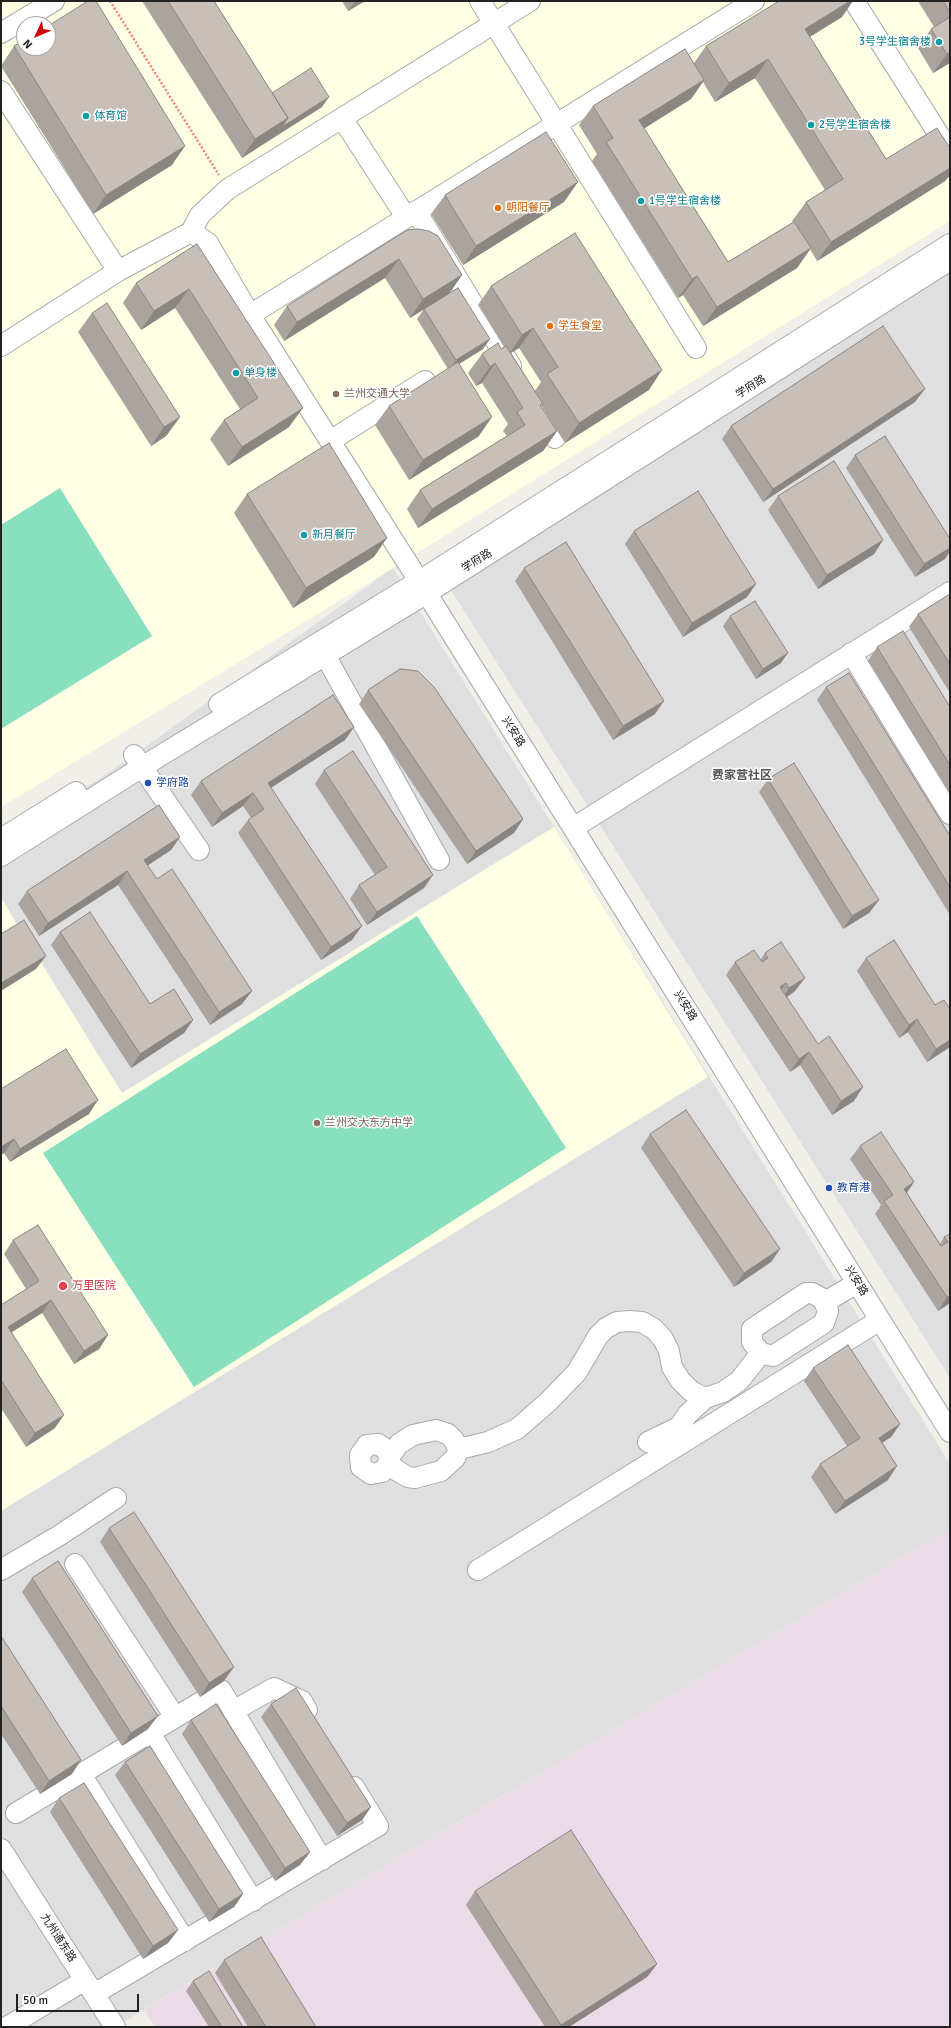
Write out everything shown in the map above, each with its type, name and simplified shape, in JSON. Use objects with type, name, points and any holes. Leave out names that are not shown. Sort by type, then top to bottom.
[{"type":"street","points":[[1,33],[54,1]]},
{"type":"street","points":[[480,1],[558,124],[696,348]]},
{"type":"street","points":[[1,346],[118,271],[191,232],[200,214],[228,189],[530,1]]},
{"type":"street","points":[[854,1],[950,152]]},
{"type":"street","points":[[250,314],[558,124],[744,4]]},
{"type":"street","points":[[1,91],[118,271]]},
{"type":"street","points":[[342,118],[411,214],[555,438]]},
{"type":"street","name":"兴安路","points":[[191,232],[208,243],[250,314],[423,587],[950,1432]]},
{"type":"street","name":"学府路","points":[[1,839],[325,656],[423,587],[950,244]]},
{"type":"street","name":"学府路","points":[[1,856],[138,761],[423,587],[950,260]]},
{"type":"street","points":[[330,441],[425,381]]},
{"type":"street","points":[[573,828],[950,592]]},
{"type":"street","points":[[851,654],[950,814]]},
{"type":"street","points":[[325,656],[439,860]]},
{"type":"street","points":[[138,761],[199,850]]},
{"type":"street","points":[[825,1302],[857,1283]]},
{"type":"street","points":[[806,1293],[818,1295],[825,1302],[828,1311],[824,1323],[773,1356],[761,1353],[752,1342],[752,1329],[806,1293]]},
{"type":"street","points":[[478,1570],[880,1320]]},
{"type":"street","points":[[459,1449],[488,1442],[516,1429],[548,1402],[577,1372],[598,1336],[606,1328],[617,1322],[642,1322],[654,1329],[664,1339],[669,1351],[672,1367],[680,1380],[691,1391],[706,1398]]},
{"type":"street","points":[[648,1442],[678,1427],[687,1414],[706,1398],[724,1392],[739,1381],[761,1353]]},
{"type":"street","points":[[436,1430],[448,1434],[459,1449],[455,1458],[441,1471],[415,1478],[401,1474],[389,1460],[399,1444],[413,1434],[436,1430]]},
{"type":"street","points":[[1,1570],[60,1535],[116,1498]]},
{"type":"street","points":[[75,1564],[176,1717]]},
{"type":"street","points":[[233,1711],[274,1688],[302,1701],[318,1728]]},
{"type":"street","points":[[16,1813],[221,1690],[322,1860]]},
{"type":"street","points":[[150,1733],[253,1901]]},
{"type":"street","points":[[81,1774],[185,1941]]},
{"type":"street","points":[[8,2027],[185,1941],[378,1826],[346,1774]]},
{"type":"street","name":"九州通东路","points":[[1,1849],[115,2027]]},
{"type":"path","points":[[110,1],[228,189]]},
{"type":"shaded area","name":"兰州交通大学","points":[[1,1],[950,1],[950,221],[393,568],[1,807]]},
{"type":"shaded area","points":[[950,251],[950,1378],[440,573]]},
{"type":"shaded area","points":[[393,568],[950,1464],[950,1529],[115,2027],[1,2027],[1,845],[134,755]]},
{"type":"shaded area","name":"兰州交大东方中学","points":[[554,827],[708,1077],[1,1511],[1,898],[122,1093]]},
{"type":"shaded area","points":[[950,1529],[950,2027],[155,2027],[144,2010]]},
{"type":"green space","points":[[60,488],[152,636],[1,729],[1,525]]},
{"type":"green space","name":"兰州交大东方中学","points":[[417,916],[566,1148],[194,1387],[43,1153]]},
{"type":"building","name":"体育馆","points":[[88,1],[96,1],[185,146],[106,195],[20,56],[56,56],[56,21]]},
{"type":"building","points":[[168,1],[214,1],[288,118],[255,139]]},
{"type":"building","name":"2号学生宿舍楼","points":[[779,1],[850,1],[805,29],[886,159],[937,128],[950,148],[950,168],[831,242],[806,202],[843,179],[768,59],[729,83],[706,46]]},
{"type":"building","points":[[943,1],[950,1],[950,12]]},
{"type":"building","points":[[950,17],[950,52],[947,54],[931,29]]},
{"type":"building","points":[[685,49],[704,80],[639,120],[728,262],[794,222],[811,248],[717,307],[697,276],[692,279],[606,142],[613,138],[593,106]]},
{"type":"building","points":[[311,68],[329,97],[282,127],[288,118],[272,93]]},
{"type":"building","name":"朝阳餐厅","points":[[546,132],[578,182],[476,246],[445,195]]},
{"type":"building","points":[[418,229],[429,231],[438,236],[462,275],[423,299],[399,259],[297,322],[287,306],[407,230]]},
{"type":"building","name":"学生食堂","points":[[575,233],[662,370],[579,423],[547,374],[558,367],[533,328],[522,335],[491,286]]},
{"type":"building","points":[[197,244],[303,408],[242,447],[224,420],[258,398],[189,289],[154,311],[136,283]]},
{"type":"building","points":[[458,288],[490,339],[456,360],[424,309]]},
{"type":"building","points":[[107,303],[180,417],[164,427],[92,313]]},
{"type":"building","points":[[883,326],[925,389],[773,489],[731,426]]},
{"type":"building","points":[[498,343],[501,349],[506,346],[543,404],[540,405],[557,431],[432,509],[420,490],[525,425],[517,412],[523,408],[495,363],[490,367],[482,354]]},
{"type":"building","points":[[458,362],[492,417],[423,460],[389,406]]},
{"type":"building","points":[[885,436],[950,539],[950,548],[924,564],[855,455]]},
{"type":"building","name":"新月餐厅","points":[[329,443],[387,538],[306,588],[247,494]]},
{"type":"building","points":[[834,461],[883,540],[827,575],[778,496]]},
{"type":"building","points":[[698,491],[756,584],[692,623],[634,531]]},
{"type":"building","points":[[566,542],[664,701],[623,726],[524,568]]},
{"type":"building","points":[[950,594],[950,664],[918,614]]},
{"type":"building","points":[[755,601],[788,653],[763,669],[730,616]]},
{"type":"building","points":[[903,631],[950,707],[950,765],[877,647]]},
{"type":"building","points":[[400,669],[418,671],[434,687],[523,819],[476,851],[368,690]]},
{"type":"building","points":[[849,673],[950,836],[950,887],[826,687]]},
{"type":"building","points":[[333,695],[354,727],[268,783],[362,926],[331,947],[248,820],[264,809],[253,793],[222,813],[201,781]]},
{"type":"building","points":[[353,751],[433,875],[377,912],[359,885],[387,867],[324,770]]},
{"type":"building","points":[[794,763],[879,900],[852,916],[768,779]]},
{"type":"building","points":[[159,805],[180,837],[144,860],[157,879],[172,869],[252,991],[219,1012],[127,871],[48,923],[27,891]]},
{"type":"building","points":[[90,912],[150,1004],[174,989],[193,1020],[140,1054],[60,932]]},
{"type":"building","points":[[24,920],[46,956],[1,983],[1,934]]},
{"type":"building","points":[[894,940],[935,1005],[944,1000],[950,1009],[950,1040],[936,1049],[917,1019],[909,1025],[866,958]]},
{"type":"building","points":[[781,942],[805,978],[789,988],[786,983],[780,987],[818,1044],[829,1036],[863,1087],[841,1101],[809,1052],[799,1059],[735,962],[754,950],[762,962],[768,958],[765,953]]},
{"type":"building","points":[[66,1049],[98,1100],[20,1149],[14,1139],[1,1147],[1,1089]]},
{"type":"building","points":[[686,1110],[780,1249],[744,1273],[650,1134]]},
{"type":"building","points":[[881,1132],[914,1182],[904,1189],[941,1246],[948,1242],[944,1237],[950,1234],[950,1296],[947,1297],[884,1201],[893,1195],[860,1146]]},
{"type":"building","points":[[38,1225],[108,1335],[84,1351],[51,1300],[8,1327],[64,1415],[35,1433],[1,1380],[1,1305],[39,1281],[13,1240]]},
{"type":"building","points":[[848,1345],[900,1424],[879,1438],[897,1466],[845,1501],[820,1464],[860,1438],[813,1368]]},
{"type":"building","points":[[134,1512],[234,1667],[209,1683],[109,1528]]},
{"type":"building","points":[[58,1561],[158,1716],[131,1733],[32,1578]]},
{"type":"building","points":[[1,1636],[81,1760],[49,1781],[1,1706]]},
{"type":"building","points":[[296,1688],[371,1807],[347,1823],[271,1704]]},
{"type":"building","points":[[216,1704],[310,1852],[285,1868],[191,1720]]},
{"type":"building","points":[[150,1746],[243,1894],[219,1909],[125,1762]]},
{"type":"building","points":[[84,1783],[178,1930],[153,1946],[59,1798]]},
{"type":"building","points":[[571,1830],[657,1964],[561,2025],[475,1891]]},
{"type":"building","points":[[261,1937],[316,2027],[266,2027],[224,1960]]},
{"type":"building","points":[[209,1971],[243,2027],[222,2027],[193,1981]]},
{"type":"place","name":"3号学生宿舍楼","points":[[939,42]]},
{"type":"place","name":"体育馆","points":[[86,116]]},
{"type":"place","name":"2号学生宿舍楼","points":[[811,125]]},
{"type":"place","name":"1号学生宿舍楼","points":[[641,201]]},
{"type":"place","name":"朝阳餐厅","points":[[498,208]]},
{"type":"place","name":"学生食堂","points":[[550,326]]},
{"type":"place","name":"单身楼","points":[[236,373]]},
{"type":"place","name":"兰州交通大学","points":[[336,394]]},
{"type":"place","name":"新月餐厅","points":[[304,535]]},
{"type":"place","name":"学府路","points":[[148,783]]},
{"type":"place","name":"兰州交大东方中学","points":[[317,1123]]},
{"type":"place","name":"教育港","points":[[829,1188]]},
{"type":"place","name":"万里医院","points":[[63,1286]]},
{"type":"district","name":"费家营社区","points":[[742,776]]}]
